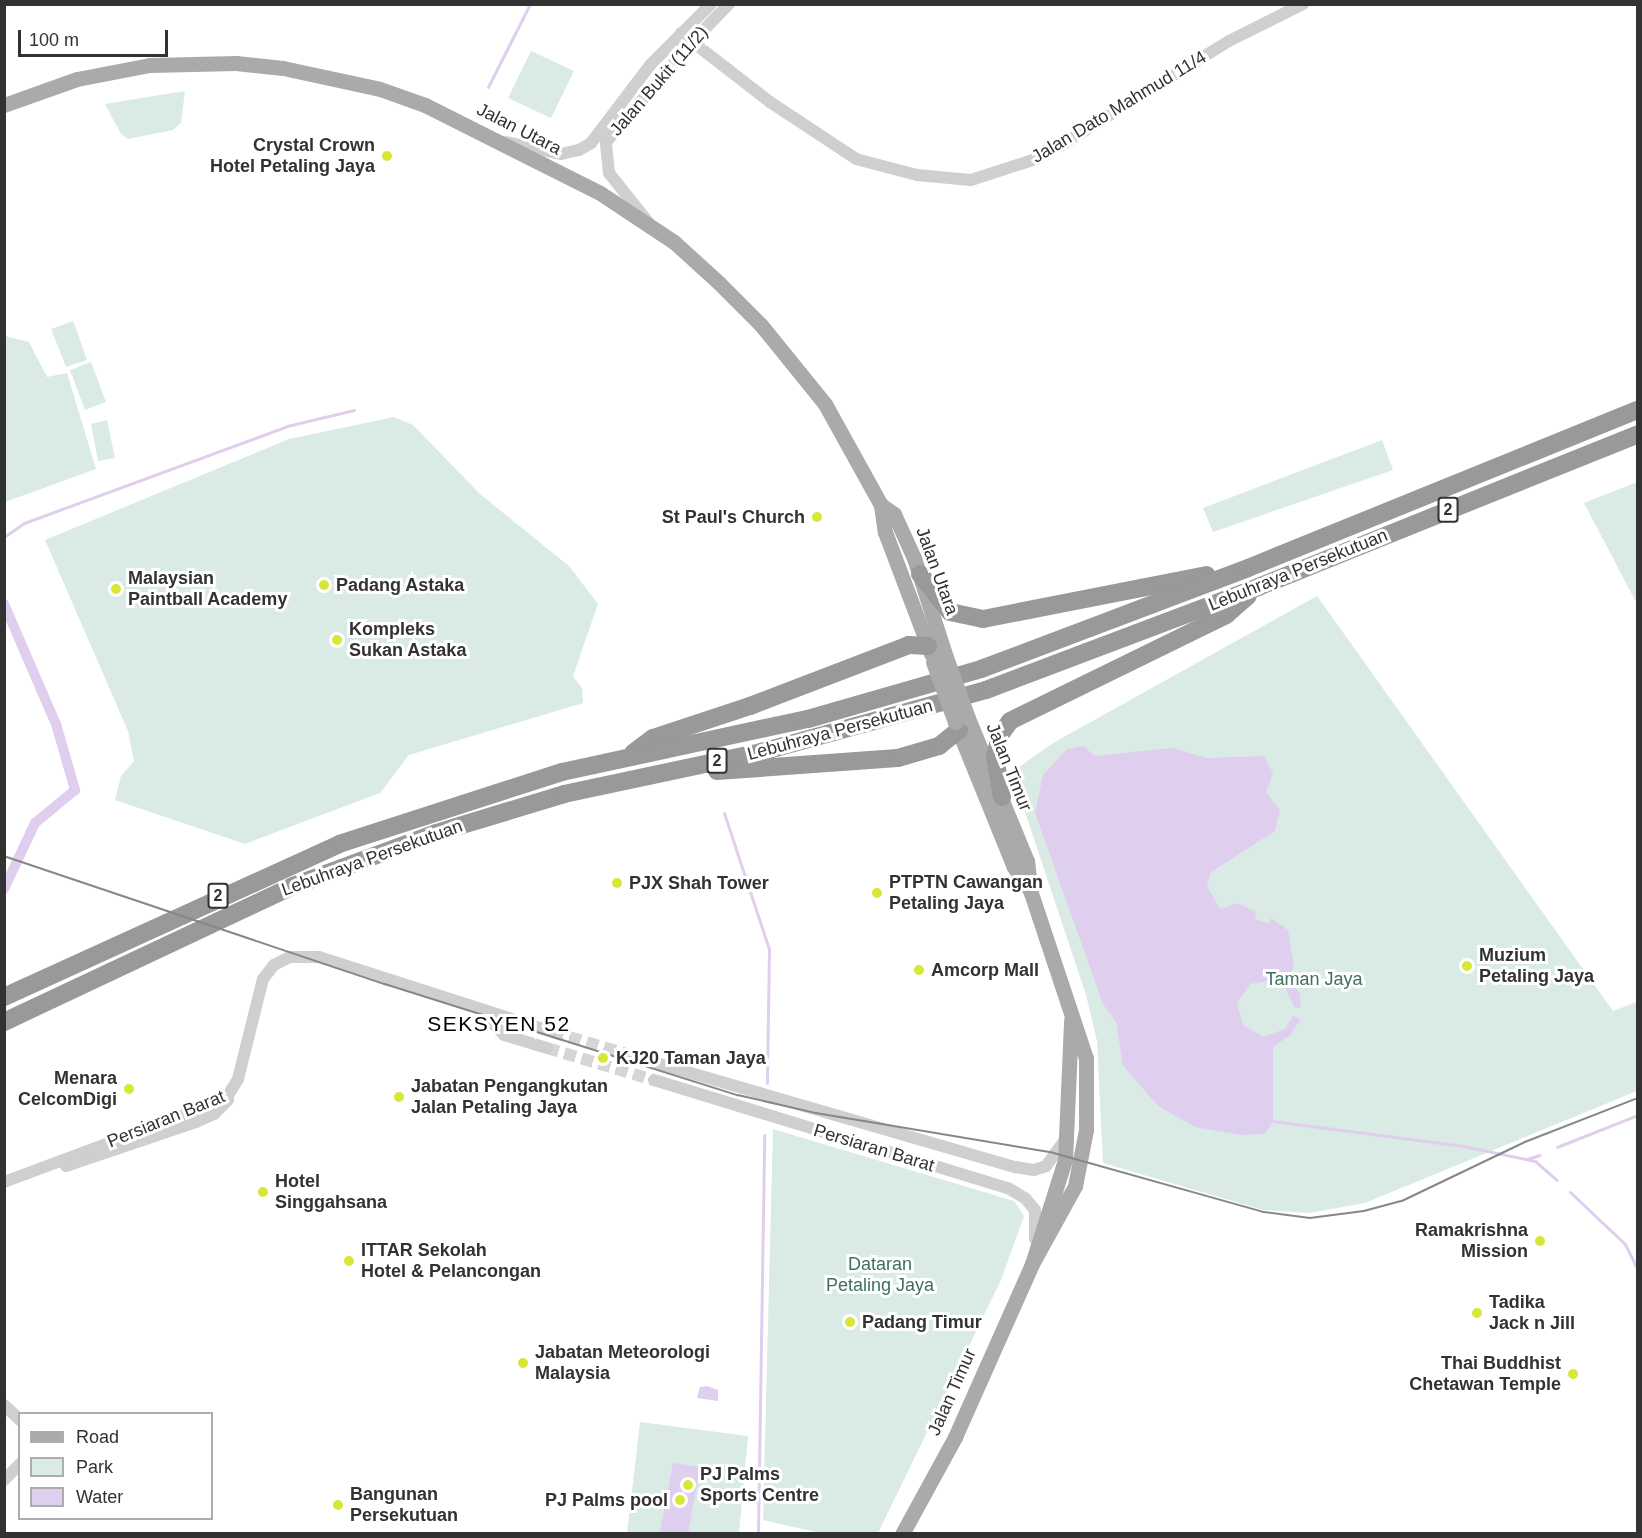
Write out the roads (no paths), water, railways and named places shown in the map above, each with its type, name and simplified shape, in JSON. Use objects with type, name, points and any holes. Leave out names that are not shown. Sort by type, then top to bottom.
[{"type":"highway","name":"Lebuhraya Persekutuan","points":[[4,997],[339,844],[497,791],[631,755],[808,719],[970,673],[1248,567],[1638,410]]},
{"type":"highway","name":"Lebuhraya Persekutuan","points":[[4,1022],[177,939],[346,866],[517,807],[869,725],[975,693],[1258,587],[1638,434]]},
{"type":"highway","points":[[920,574],[951,612],[982,619],[1248,567]]},
{"type":"highway","points":[[1002,797],[995,757],[1000,735],[1010,721],[1226,615],[1258,587]]},
{"type":"highway","points":[[631,755],[652,738],[750,706],[909,645],[936,655]]},
{"type":"highway","points":[[639,777],[898,758],[939,746],[961,724]]},
{"type":"main road","name":"Jalan Utara","points":[[4,105],[105,71],[187,62],[236,63],[329,76],[380,89],[499,140],[600,193],[648,222],[719,283],[792,360],[835,418],[881,504],[885,532],[936,655]]},
{"type":"main road","name":"Jalan Utara","points":[[881,504],[894,514],[920,574],[936,655]]},
{"type":"main road","name":"Jalan Timur","points":[[936,655],[1014,867],[1031,893]]},
{"type":"main road","name":"Jalan Timur","points":[[961,724],[1002,797],[1026,861],[1031,893],[1071,1011],[1086,1069],[1083,1154],[1075,1186],[1061,1217],[1032,1264]]},
{"type":"main road","name":"Jalan Timur","points":[[902,1533],[955,1437],[1032,1264],[1059,1181],[1067,1137],[1071,1011]]},
{"type":"street","name":"Jalan Bukit (11/2)","points":[[499,140],[561,154],[579,150],[591,143],[638,81],[681,33],[711,4]]},
{"type":"street","name":"Jalan Bukit (11/2)","points":[[648,222],[612,180],[605,161],[606,142],[692,42],[729,4]]},
{"type":"street","name":"Jalan Dato Mahmud 11/4","points":[[681,33],[770,102],[856,159],[917,175],[971,180],[1030,161],[1065,143],[1248,30],[1303,4]]},
{"type":"street","name":"Persiaran Barat","points":[[4,1182],[191,1114],[232,1094],[262,979],[274,965],[291,957],[319,957],[552,1032]]},
{"type":"street","name":"Persiaran Barat","points":[[481,1011],[504,1035],[547,1048]]},
{"type":"street","name":"Persiaran Barat","points":[[660,1064],[1016,1167],[1034,1170],[1046,1166],[1067,1137]]},
{"type":"street","name":"Persiaran Barat","points":[[654,1080],[1008,1188],[1026,1198],[1035,1210],[1032,1264]]},
{"type":"street","points":[[4,1405],[18,1418]]},
{"type":"street","points":[[4,1480],[18,1466]]},
{"type":"water","points":[[1083,746],[1095,756],[1172,748],[1207,758],[1264,756],[1273,773],[1266,792],[1280,810],[1275,831],[1211,872],[1207,886],[1220,909],[1238,903],[1256,912],[1255,918],[1262,922],[1269,923],[1271,918],[1288,930],[1294,966],[1288,977],[1300,994],[1301,1008],[1294,1007],[1284,985],[1272,980],[1250,984],[1237,1003],[1243,1025],[1263,1037],[1285,1029],[1293,1016],[1301,1019],[1290,1035],[1273,1047],[1273,1121],[1265,1134],[1241,1135],[1195,1127],[1158,1106],[1123,1065],[1116,1022],[1103,1004],[1035,813],[1043,775],[1067,749]]},
{"type":"water","points":[[707,1386],[718,1390],[718,1401],[697,1398],[700,1387]]},
{"type":"water","name":"PJ Palms pool","points":[[673,1463],[700,1467],[688,1533],[660,1533]]},
{"type":"waterway","points":[[488,87],[530,4]]},
{"type":"waterway","points":[[4,537],[24,523],[287,426],[354,410]]},
{"type":"waterway","points":[[4,604],[56,724],[75,790],[35,823],[4,889]]},
{"type":"waterway","points":[[724,813],[769,949],[767,1083]]},
{"type":"waterway","points":[[1557,1147],[1638,1115]]},
{"type":"waterway","points":[[1273,1121],[1463,1146],[1535,1161],[1557,1180]]},
{"type":"waterway","points":[[758,1534],[764,1135]]},
{"type":"waterway","points":[[1527,1159],[1539,1155]]},
{"type":"waterway","points":[[1570,1192],[1625,1244],[1638,1271]]},
{"type":"tunnel","points":[[552,1032],[660,1064]]},
{"type":"tunnel","points":[[547,1048],[654,1080]]},
{"type":"tram line","points":[[4,856],[385,984],[738,1095],[816,1113],[1054,1153],[1264,1212],[1310,1218],[1364,1211],[1402,1201],[1525,1142],[1638,1098]]},
{"type":"place","name":"Crystal Crown Hotel Petaling Jaya","points":[[387,156]]},
{"type":"place","name":"St Paul's Church","points":[[817,517]]},
{"type":"place","name":"Padang Astaka","points":[[324,585]]},
{"type":"place","name":"Malaysian Paintball Academy","points":[[116,589]]},
{"type":"place","name":"Kompleks Sukan Astaka","points":[[337,640]]},
{"type":"place","name":"PJX Shah Tower","points":[[617,883]]},
{"type":"place","name":"PTPTN Cawangan Petaling Jaya","points":[[877,893]]},
{"type":"place","name":"Muzium Petaling Jaya","points":[[1467,966]]},
{"type":"place","name":"Amcorp Mall","points":[[919,970]]},
{"type":"place","name":"KJ20 Taman Jaya","points":[[603,1058]]},
{"type":"place","name":"Menara CelcomDigi","points":[[129,1089]]},
{"type":"place","name":"Jabatan Pengangkutan Jalan Petaling Jaya","points":[[399,1097]]},
{"type":"place","name":"Hotel Singgahsana","points":[[263,1192]]},
{"type":"place","name":"Ramakrishna Mission","points":[[1540,1241]]},
{"type":"place","name":"ITTAR Sekolah Hotel & Pelancongan","points":[[349,1261]]},
{"type":"place","name":"Tadika Jack n Jill","points":[[1477,1313]]},
{"type":"place","name":"Padang Timur","points":[[850,1322]]},
{"type":"place","name":"Jabatan Meteorologi Malaysia","points":[[523,1363]]},
{"type":"place","name":"Thai Buddhist Chetawan Temple","points":[[1573,1374]]},
{"type":"place","name":"PJ Palms Sports Centre","points":[[688,1485]]},
{"type":"place","name":"PJ Palms pool","points":[[680,1500]]},
{"type":"place","name":"Bangunan Persekutuan","points":[[338,1505]]},
{"type":"district","name":"SEKSYEN 52","points":[[499,1024]]},
{"type":"park label","name":"Taman Jaya","points":[[1314,979]]},
{"type":"park label","name":"Dataran Petaling Jaya","points":[[880,1275]]}]
